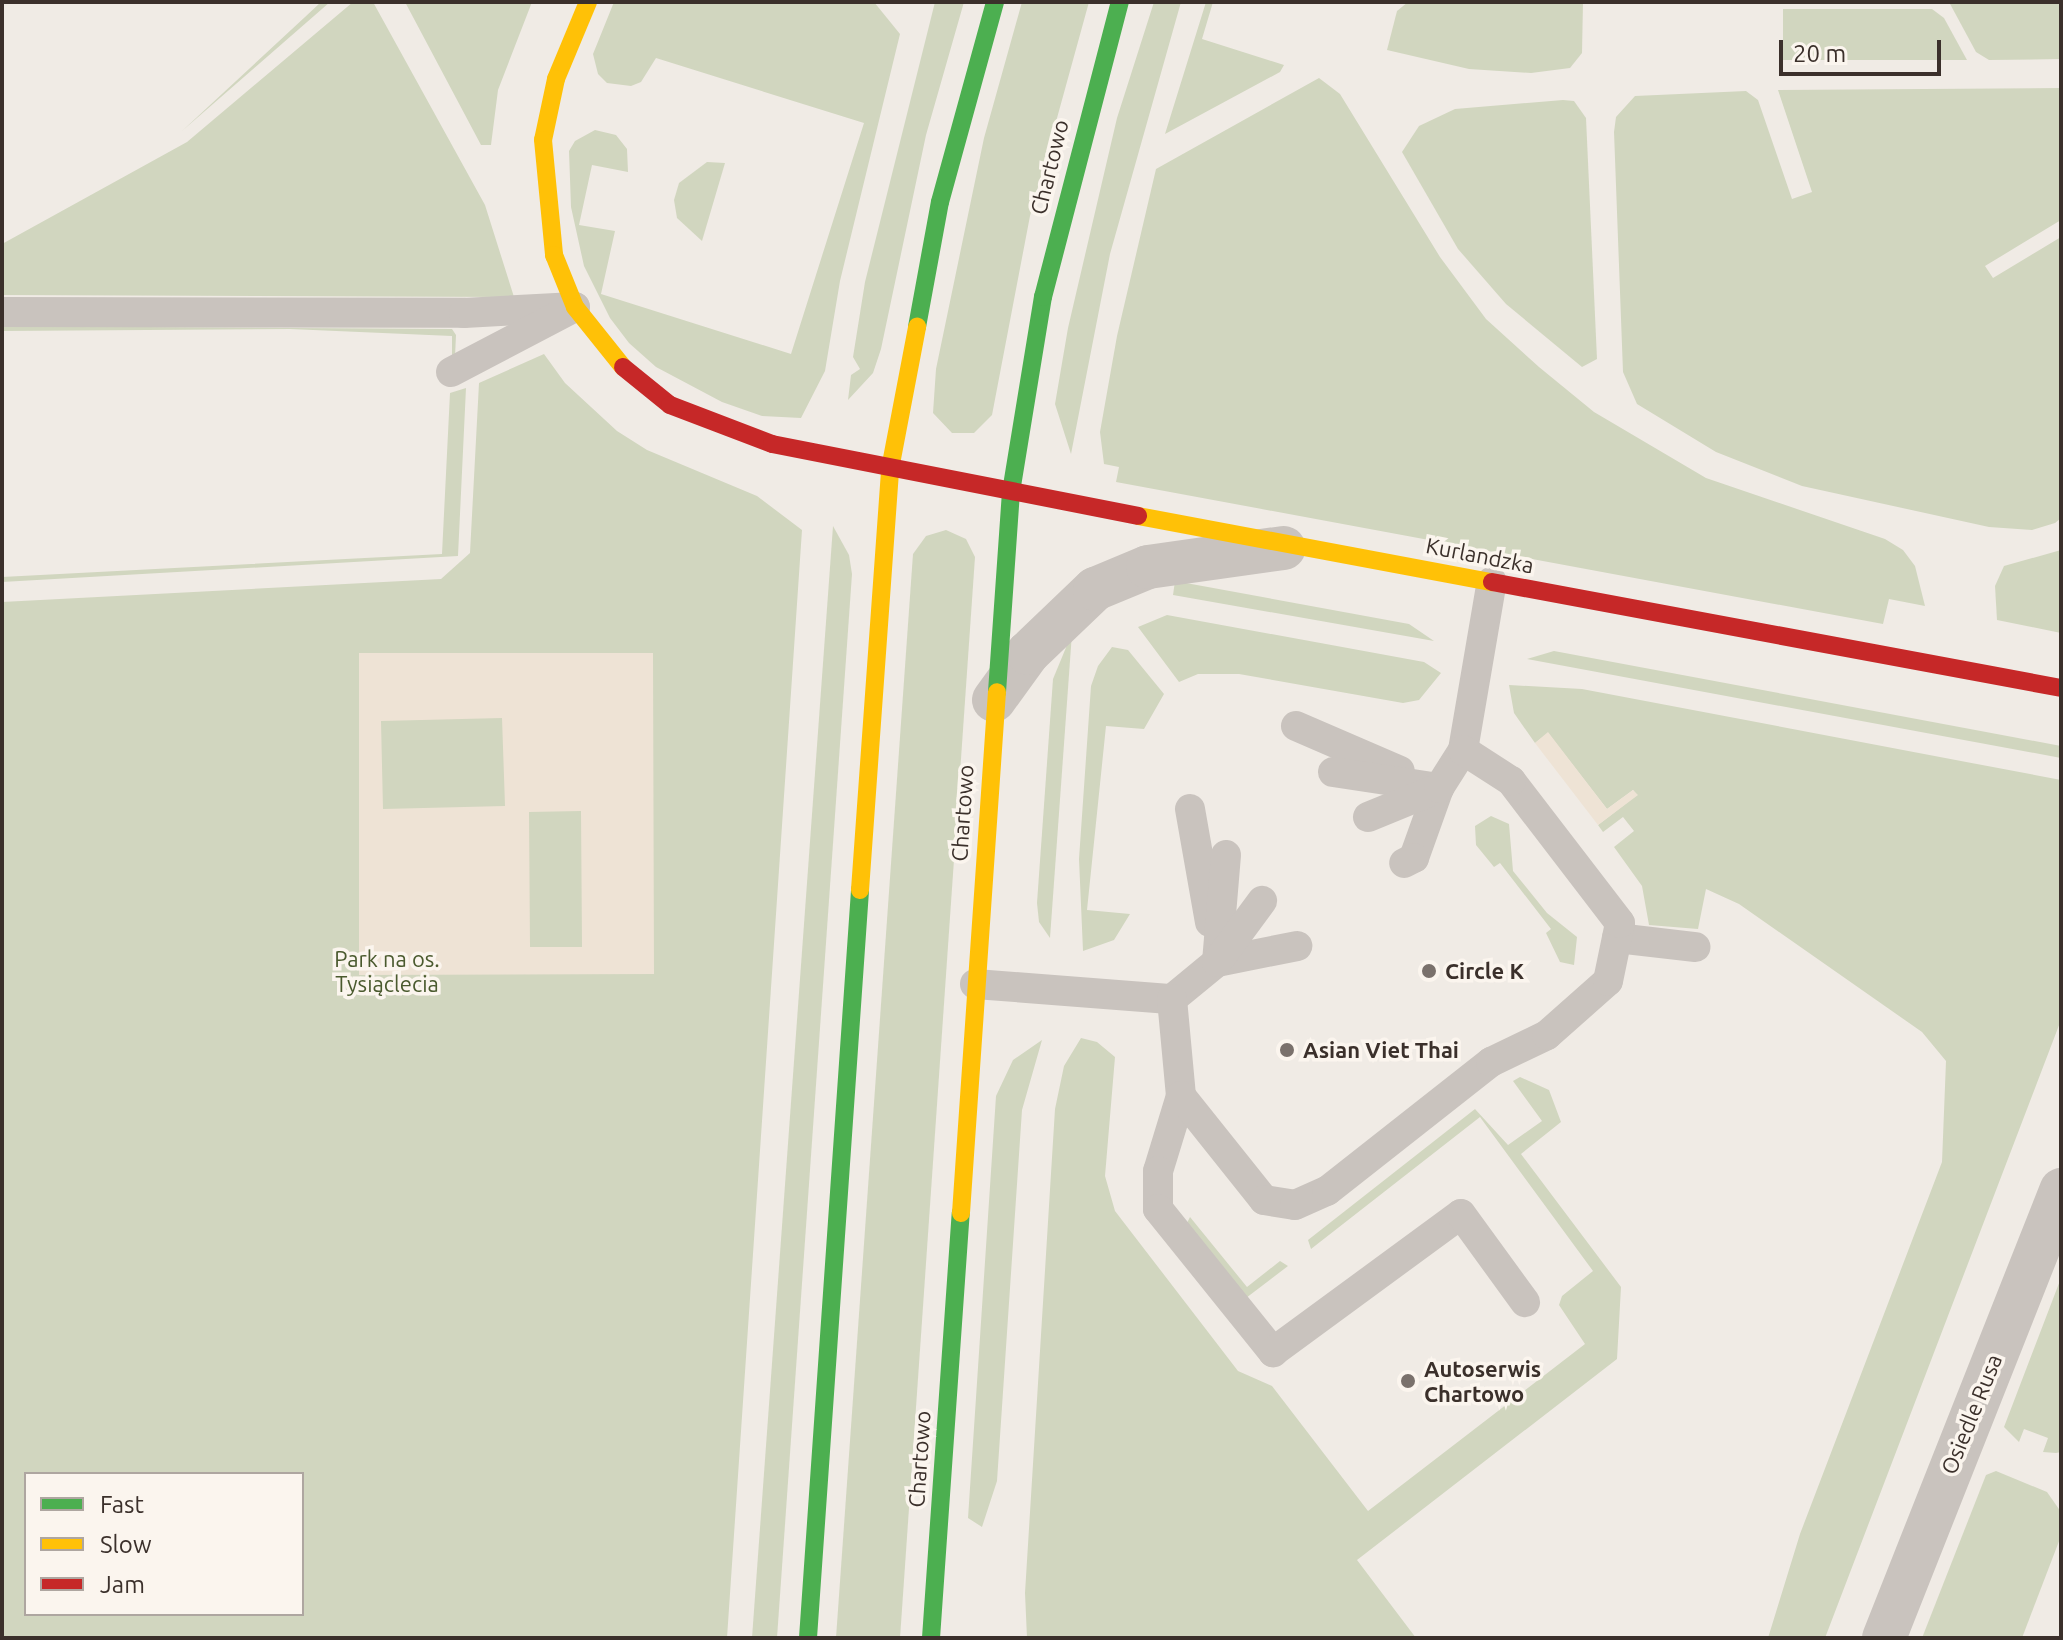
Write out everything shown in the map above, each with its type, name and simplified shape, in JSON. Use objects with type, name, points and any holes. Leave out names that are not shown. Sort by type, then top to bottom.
[{"type":"street","name":"Kurlandzka","points":[[588,2],[556,79],[543,140],[554,255],[575,307],[634,379],[670,405],[772,444],[890,469],[2061,688]]},
{"type":"street","points":[[808,1638],[890,469],[940,202],[995,2]]},
{"type":"street","name":"Chartowo","points":[[931,1638],[994,700],[1011,492],[1050,267],[1120,2]]},
{"type":"street","points":[[994,700],[1038,642],[1095,589],[1148,567],[1304,545]]},
{"type":"street","name":"Osiedle Rusa","points":[[1884,1638],[2061,1190]]},
{"type":"lane","points":[[2,312],[464,313],[575,307]]},
{"type":"lane","points":[[451,372],[575,307]]},
{"type":"lane","points":[[1404,863],[1414,858],[1439,788],[1463,750],[1492,581]]},
{"type":"lane","points":[[1296,726],[1439,788]]},
{"type":"lane","points":[[1181,1096],[1264,1200],[1295,1205],[1327,1191],[1491,1062],[1547,1035],[1608,981],[1620,923],[1511,781],[1463,750]]},
{"type":"lane","points":[[1333,772],[1439,788]]},
{"type":"lane","points":[[1368,817],[1439,788]]},
{"type":"lane","points":[[1190,809],[1217,962]]},
{"type":"lane","points":[[1217,962],[1226,855]]},
{"type":"lane","points":[[975,984],[1172,999],[1217,962],[1262,901]]},
{"type":"lane","points":[[1617,938],[1695,947]]},
{"type":"lane","points":[[1217,962],[1297,946]]},
{"type":"lane","points":[[1172,999],[1181,1096],[1158,1171],[1158,1209],[1273,1352],[1461,1214],[1525,1302]]},
{"type":"green space","points":[[321,2],[330,2],[182,131],[305,17]]},
{"type":"green space","points":[[353,2],[373,2],[485,205],[514,297],[2,295],[2,244],[187,142]]},
{"type":"green space","points":[[405,2],[532,2],[498,90],[491,145],[481,145]]},
{"type":"green space","points":[[614,2],[874,2],[900,34],[840,281],[825,371],[801,418],[762,416],[722,402],[656,367],[629,343],[610,318],[584,266],[571,207],[569,151],[575,141],[595,130],[616,135],[627,149],[628,172],[592,165],[579,225],[615,231],[601,294],[791,354],[864,123],[656,58],[641,82],[631,86],[607,83],[598,74],[593,54]]},
{"type":"green space","points":[[935,2],[964,2],[926,135],[881,349],[873,373],[848,400],[851,375],[860,369],[853,357],[865,282]]},
{"type":"green space","points":[[1022,2],[1089,2],[1030,216],[992,415],[974,433],[952,433],[933,413],[936,369],[984,138]]},
{"type":"green space","points":[[1154,2],[1181,2],[1110,254],[1071,454],[1055,404],[1068,328],[1117,118]]},
{"type":"green space","points":[[1206,2],[1213,2],[1202,39],[1284,65],[1280,72],[1165,134]]},
{"type":"green space","points":[[1408,2],[1583,2],[1582,53],[1570,68],[1531,73],[1469,69],[1387,50],[1397,11]]},
{"type":"green space","points":[[1949,2],[2061,2],[2061,59],[1989,60],[1976,52]]},
{"type":"green space","points":[[1783,9],[1932,9],[1944,18],[1967,60],[1783,60]]},
{"type":"green space","points":[[1319,78],[1340,94],[1440,257],[1486,319],[1539,367],[1594,412],[1706,478],[1885,539],[1903,550],[1915,566],[1925,606],[1889,599],[1883,624],[1116,482],[1119,467],[1104,464],[1100,432],[1117,336],[1156,169]]},
{"type":"green space","points":[[2061,88],[2061,220],[1985,266],[1993,278],[2061,237],[2061,518],[2055,523],[2032,530],[1989,527],[1802,486],[1716,452],[1637,404],[1623,372],[1614,132],[1616,117],[1635,96],[1746,91],[1758,100],[1792,199],[1812,192],[1778,90]]},
{"type":"green space","points":[[1574,101],[1586,118],[1597,359],[1582,367],[1506,304],[1458,249],[1402,152],[1419,126],[1455,109]]},
{"type":"green space","points":[[707,162],[725,163],[702,241],[677,218],[674,200],[679,183]]},
{"type":"green space","points":[[2,326],[452,329],[456,335],[455,357],[452,360],[452,336],[290,329],[2,331]]},
{"type":"green space","name":"Park na os. Tysiąclecia","points":[[544,354],[565,383],[617,431],[647,450],[757,496],[802,530],[727,1638],[2,1638],[2,602],[441,579],[470,553],[479,383]]},
{"type":"green space","points":[[466,388],[458,556],[2,582],[2,577],[442,554],[450,393]]},
{"type":"green space","points":[[833,526],[849,555],[852,574],[777,1638],[752,1638]]},
{"type":"green space","points":[[946,530],[966,539],[975,557],[900,1638],[836,1638],[913,554],[926,536]]},
{"type":"green space","points":[[2061,550],[2061,633],[1997,620],[1995,586],[2004,566]]},
{"type":"green space","points":[[1175,581],[1409,624],[1434,641],[1173,595]]},
{"type":"green space","points":[[1167,615],[1424,662],[1441,673],[1419,700],[1403,703],[1239,674],[1198,674],[1179,682],[1138,627]]},
{"type":"green space","points":[[1072,633],[1050,938],[1039,922],[1037,903],[1053,679]]},
{"type":"green space","points":[[1112,647],[1128,650],[1164,694],[1144,729],[1106,726],[1087,910],[1130,914],[1114,940],[1083,951],[1079,859],[1091,686],[1098,666]]},
{"type":"green space","points":[[1554,651],[2061,746],[2061,758],[1527,659]]},
{"type":"green space","points":[[1509,685],[1582,689],[2061,780],[2061,1020],[1825,1638],[1768,1638],[1800,1534],[1942,1162],[1946,1061],[1922,1032],[1739,904],[1706,889],[1698,929],[1649,925],[1642,886],[1614,847],[1634,831],[1623,817],[1603,832],[1598,825],[1637,795],[1633,790],[1607,809],[1548,733],[1535,743],[1514,713]]},
{"type":"green space","points":[[1491,816],[1509,824],[1513,871],[1547,913],[1577,937],[1574,965],[1560,962],[1546,933],[1551,929],[1500,863],[1494,867],[1476,845],[1475,826]]},
{"type":"green space","points":[[1081,1038],[1097,1042],[1115,1057],[1105,1176],[1115,1211],[1238,1371],[1272,1386],[1368,1511],[1585,1344],[1559,1305],[1562,1296],[1593,1271],[1480,1117],[1311,1249],[1308,1240],[1475,1109],[1508,1145],[1542,1121],[1513,1081],[1520,1077],[1549,1090],[1561,1122],[1521,1154],[1621,1287],[1617,1359],[1357,1560],[1416,1638],[1027,1638],[1025,1593],[1055,1109],[1064,1066]]},
{"type":"green space","points":[[1042,1040],[1022,1110],[997,1481],[982,1527],[968,1518],[996,1096],[1013,1060]]},
{"type":"green space","points":[[1190,1217],[1247,1287],[1280,1261],[1288,1266],[1246,1298],[1187,1223]]},
{"type":"green space","points":[[2061,1278],[2061,1452],[2056,1453],[2043,1452],[2048,1438],[2024,1429],[2019,1442],[2004,1427]]},
{"type":"green space","points":[[1996,1471],[2047,1492],[2061,1512],[2061,1536],[2022,1638],[1922,1638],[1986,1475]]},
{"type":"shaded area","points":[[359,653],[653,653],[654,974],[359,975]],"holes":[[[502,718],[505,806],[383,809],[381,721]],[[581,811],[582,947],[530,947],[529,812]]]},
{"type":"shaded area","points":[[1548,732],[1607,809],[1633,790],[1638,795],[1598,825],[1535,743]]},
{"type":"traffic: fast","points":[[917,327],[940,202],[995,2]]},
{"type":"traffic: fast","points":[[997,692],[1011,492],[1043,297],[1120,2]]},
{"type":"traffic: fast","points":[[808,1638],[860,890]]},
{"type":"traffic: fast","points":[[931,1638],[961,1213]]},
{"type":"traffic: slow","points":[[588,2],[556,79],[543,140],[554,255],[575,307],[623,367]]},
{"type":"traffic: slow","points":[[860,890],[890,469],[917,327]]},
{"type":"traffic: slow","points":[[1138,516],[1492,582]]},
{"type":"traffic: slow","points":[[961,1213],[997,692]]},
{"type":"traffic: jam","points":[[623,367],[670,405],[772,444],[1138,516]]},
{"type":"traffic: jam","points":[[1492,582],[2061,688]]},
{"type":"place","name":"Circle K","points":[[1429,971]]},
{"type":"place","name":"Asian Viet Thai","points":[[1287,1050]]},
{"type":"place","name":"Autoserwis Chartowo","points":[[1408,1381]]}]
